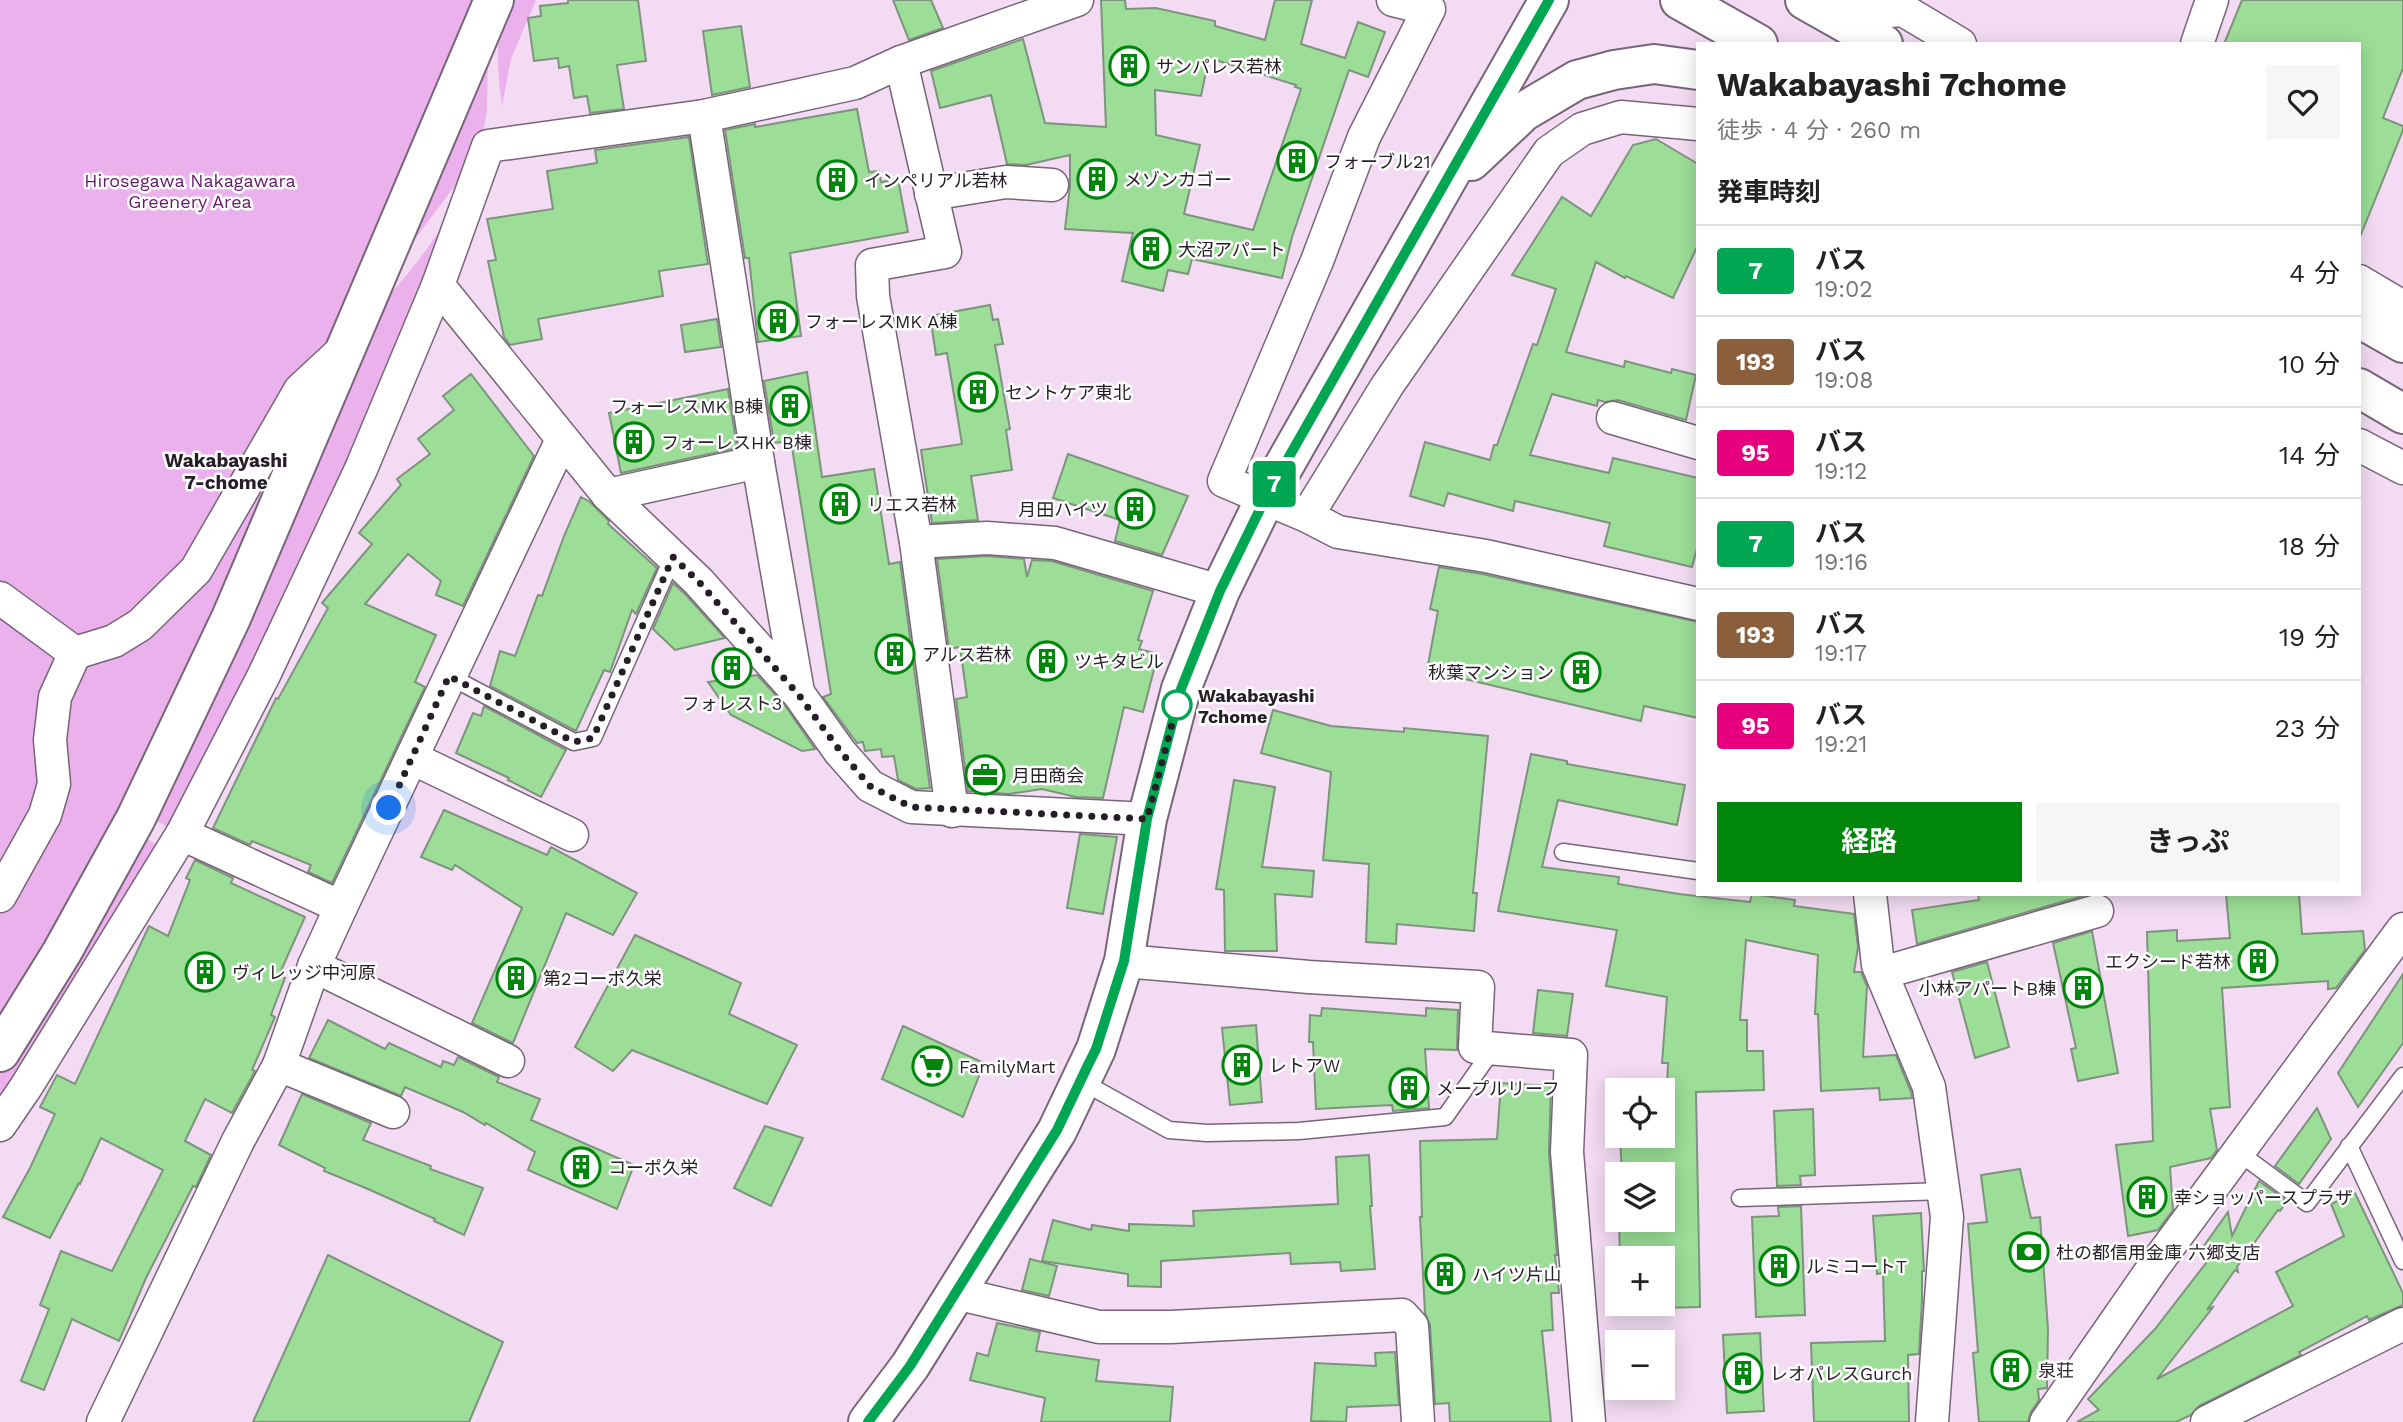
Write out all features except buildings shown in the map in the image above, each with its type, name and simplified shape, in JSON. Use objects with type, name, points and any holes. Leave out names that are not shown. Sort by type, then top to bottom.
[{"type":"main road","points":[[0,1052],[62,952],[136,818],[231,618],[494,0]]},
{"type":"main road","points":[[868,1422],[910,1366],[1057,1130],[1081,1081],[1096,1049],[1124,961],[1147,819],[1181,689],[1220,591],[1265,499],[1549,0]]},
{"type":"main road","points":[[1680,0],[1754,42]]},
{"type":"main road","points":[[1819,7],[1880,42]]},
{"type":"main road","points":[[1439,193],[1523,112],[1577,80],[1614,70],[1654,64],[1696,70]]},
{"type":"main road","points":[[2361,319],[2403,343]]},
{"type":"main road","points":[[2361,389],[2403,414]]},
{"type":"street","points":[[0,1125],[182,834],[264,676],[361,469],[438,285],[488,146],[704,117],[855,83],[901,62],[1077,0]]},
{"type":"street","points":[[1393,0],[1429,9],[1364,137],[1317,261],[1224,481],[1338,532],[1486,556],[1696,604]]},
{"type":"street","points":[[2198,42],[2213,0]]},
{"type":"street","points":[[1819,7],[1903,10],[1957,42]]},
{"type":"street","points":[[901,62],[945,252],[872,265],[873,296],[916,542],[952,811]]},
{"type":"street","points":[[704,117],[758,462],[798,694]]},
{"type":"street","points":[[1307,516],[1387,386],[1549,152],[1582,129],[1621,117],[1696,124]]},
{"type":"street","points":[[931,194],[1006,182],[1052,185]]},
{"type":"street","points":[[2361,282],[2403,307]]},
{"type":"street","points":[[438,285],[608,495],[699,582],[798,694],[870,786],[911,807],[1147,819]]},
{"type":"street","points":[[0,896],[45,815],[54,784],[50,740],[55,697],[75,653],[114,640],[141,625],[196,570],[300,390],[347,346]]},
{"type":"street","points":[[1613,418],[1696,442]]},
{"type":"street","points":[[103,1422],[238,1142],[279,1065],[314,966],[449,676],[557,450],[566,444]]},
{"type":"street","points":[[2361,446],[2403,468]]},
{"type":"street","points":[[608,495],[758,462]]},
{"type":"street","points":[[916,542],[987,538],[1055,544],[1220,591]]},
{"type":"street","points":[[0,598],[75,653]]},
{"type":"street","points":[[412,758],[572,835]]},
{"type":"street","points":[[182,834],[341,907]]},
{"type":"street","points":[[1870,896],[1878,965],[1929,1087],[1947,1217],[1932,1422]]},
{"type":"street","points":[[1882,973],[2097,911]]},
{"type":"street","points":[[2046,1422],[2155,1265],[2403,929]]},
{"type":"street","points":[[1124,961],[1309,977],[1478,987],[1475,1047],[1571,1055],[1567,1152],[1589,1422]]},
{"type":"street","points":[[314,966],[508,1061]]},
{"type":"street","points":[[279,1065],[393,1112]]},
{"type":"street","points":[[955,1293],[1099,1327],[1171,1327],[1402,1315],[1412,1326],[1418,1422]]},
{"type":"street","points":[[2207,1422],[2403,1324]]},
{"type":"lane","points":[[449,676],[574,742],[593,738],[673,557]]},
{"type":"lane","points":[[1563,852],[1696,871]]},
{"type":"lane","points":[[1081,1081],[1169,1130],[1207,1133],[1299,1131],[1445,1117],[1493,1049]]},
{"type":"lane","points":[[2238,1152],[2307,1203],[2403,1076]]},
{"type":"lane","points":[[2349,1146],[2403,1261]]},
{"type":"lane","points":[[1740,1198],[1943,1191]]},
{"type":"green space","name":"Hirosegawa Nakagawara Greenery Area","points":[[0,0],[480,0],[336,336],[127,805],[0,1026]]},
{"type":"green space","points":[[508,0],[536,0],[511,59],[502,106],[498,52],[500,27]]},
{"type":"green space","points":[[488,38],[487,111],[481,143],[468,168],[389,274]]},
{"type":"green space","points":[[457,202],[384,393],[174,830],[151,818],[379,306],[421,256]]},
{"type":"green space","points":[[141,835],[162,848],[0,1118],[0,1070]]},
{"type":"bus line","name":"7","points":[[868,1422],[910,1366],[1057,1130],[1096,1049],[1124,961],[1147,819],[1181,689],[1220,591],[1265,499],[1549,0]]},
{"type":"place","name":"サンパレス若林","points":[[1129,66]]},
{"type":"place","name":"フォーブル21","points":[[1297,161]]},
{"type":"place","name":"メゾンカゴー","points":[[1097,179]]},
{"type":"place","name":"インペリアル若林","points":[[837,180]]},
{"type":"place","name":"大沼アパート","points":[[1151,249]]},
{"type":"place","name":"フォーレスMK A棟","points":[[778,321]]},
{"type":"place","name":"セントケア東北","points":[[978,392]]},
{"type":"place","name":"フォーレスMK B棟","points":[[790,406]]},
{"type":"place","name":"フォーレスHK B棟","points":[[634,442]]},
{"type":"place","name":"リエス若林","points":[[840,504]]},
{"type":"place","name":"月田ハイツ","points":[[1135,509]]},
{"type":"place","name":"アルス若林","points":[[895,654]]},
{"type":"place","name":"ツキタビル","points":[[1047,661]]},
{"type":"place","name":"フォレスト3","points":[[732,668]]},
{"type":"place","name":"秋葉マンション","points":[[1581,672]]},
{"type":"place","name":"Wakabayashi 7chome","points":[[1177,705]]},
{"type":"place","name":"月田商会","points":[[985,775]]},
{"type":"place","name":"エクシード若林","points":[[2258,961]]},
{"type":"place","name":"ヴィレッジ中河原","points":[[205,972]]},
{"type":"place","name":"第2コーポ久栄","points":[[516,978]]},
{"type":"place","name":"小林アパートB棟","points":[[2083,988]]},
{"type":"place","name":"レトアW","points":[[1242,1065]]},
{"type":"place","name":"FamilyMart","points":[[932,1066]]},
{"type":"place","name":"メープルリーフ","points":[[1409,1088]]},
{"type":"place","name":"コーポ久栄","points":[[581,1167]]},
{"type":"place","name":"幸ショッパースプラザ","points":[[2147,1197]]},
{"type":"place","name":"杜の都信用金庫 六郷支店","points":[[2029,1252]]},
{"type":"place","name":"ルミコートT","points":[[1779,1266]]},
{"type":"place","name":"ハイツ片山","points":[[1445,1274]]},
{"type":"place","name":"泉荘","points":[[2011,1370]]},
{"type":"place","name":"レオパレスGurch","points":[[1743,1373]]},
{"type":"district","name":"Wakabayashi 7-chome","points":[[226,471]]},
{"type":"route","points":[[389,808],[449,676],[574,742],[593,738],[673,557],[699,582],[798,694],[870,786],[911,807],[1147,819],[1177,705]]}]
